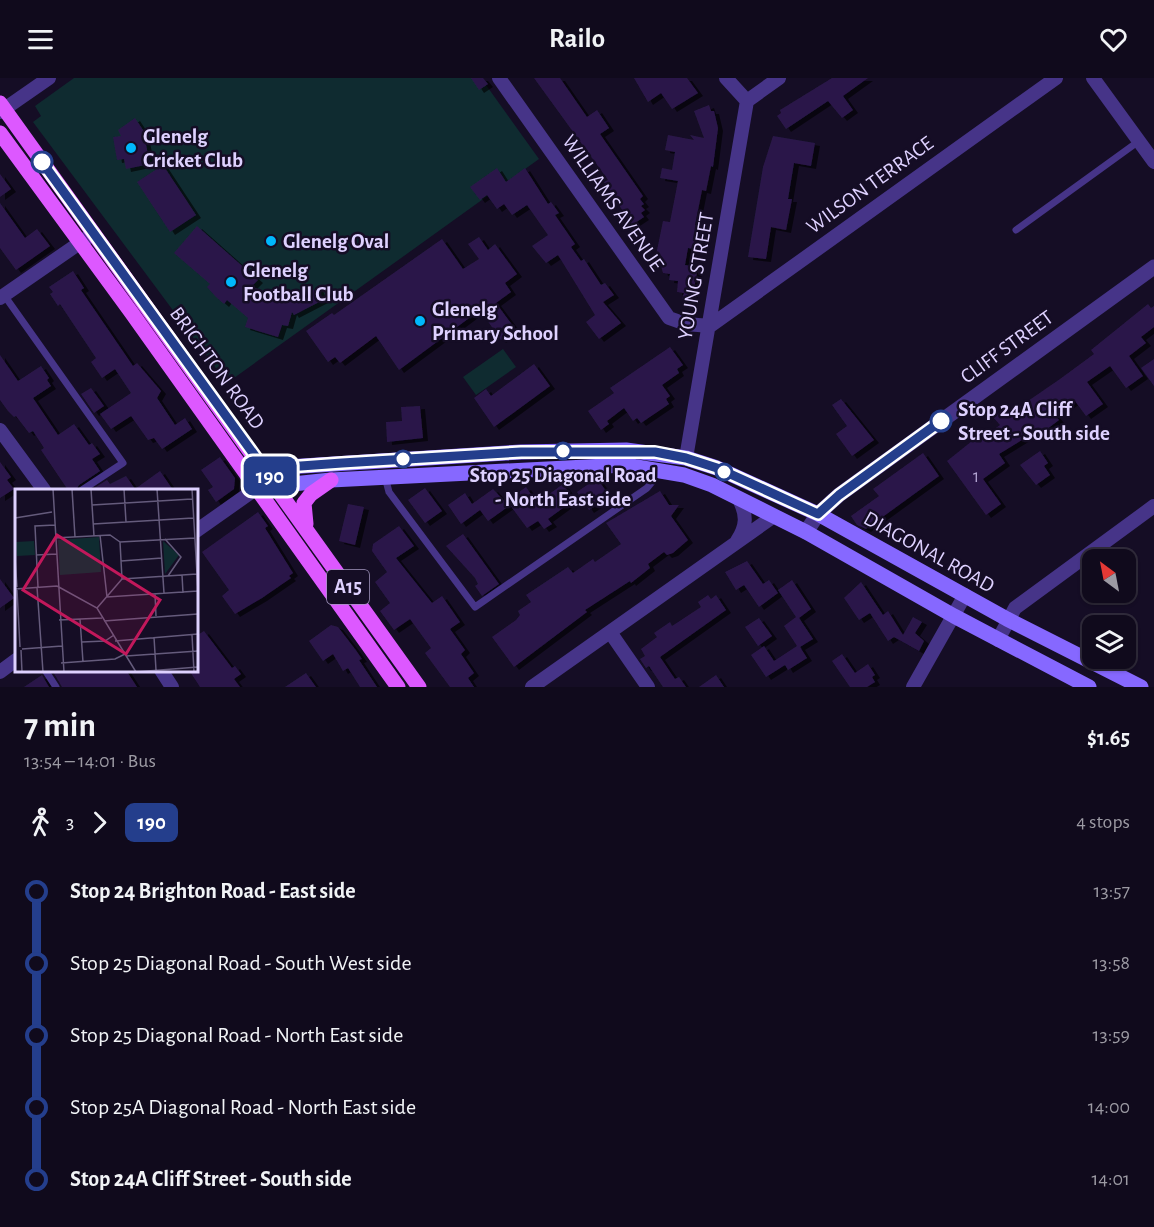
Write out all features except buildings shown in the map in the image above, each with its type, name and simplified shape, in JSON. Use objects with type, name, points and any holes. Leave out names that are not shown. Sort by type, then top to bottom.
[{"type":"main road","name":"BRIGHTON ROAD","points":[[1,108],[274,482],[419,687]]},
{"type":"main road","name":"BRIGHTON ROAD","points":[[0,133],[131,312],[398,687]]},
{"type":"main road","points":[[110,283],[115,285],[123,282],[125,278],[122,273]]},
{"type":"main road","points":[[131,312],[130,303],[136,298],[142,300]]},
{"type":"main road","name":"DIAGONAL ROAD","points":[[274,482],[287,467],[521,452],[626,450],[686,458],[717,468],[818,514],[1007,618],[1141,687]]},
{"type":"main road","name":"DIAGONAL ROAD","points":[[257,488],[274,482],[625,465],[655,468],[684,475],[806,532],[954,616],[1089,687]]},
{"type":"main road","points":[[306,528],[304,503],[311,494],[331,480]]},
{"type":"street","points":[[1,108],[49,78]]},
{"type":"street","name":"WILLIAMS AVENUE","points":[[499,78],[669,318],[686,324],[710,326]]},
{"type":"street","points":[[726,78],[747,101],[779,78]]},
{"type":"street","name":"WILSON TERRACE","points":[[710,326],[1056,78]]},
{"type":"street","points":[[1093,78],[1154,162]]},
{"type":"street","name":"YOUNG STREET","points":[[686,458],[747,101]]},
{"type":"street","points":[[2,296],[94,233]]},
{"type":"street","name":"CLIFF STREET","points":[[806,532],[818,514],[844,491],[1154,267]]},
{"type":"street","points":[[0,430],[43,489]]},
{"type":"street","points":[[198,530],[257,488]]},
{"type":"street","points":[[839,526],[833,511],[844,491]]},
{"type":"street","points":[[736,543],[744,531],[746,513],[739,499]]},
{"type":"street","points":[[998,640],[1007,618],[1029,596],[1154,506]]},
{"type":"street","points":[[532,687],[774,516]]},
{"type":"street","points":[[913,687],[965,595]]},
{"type":"street","points":[[610,632],[648,687]]},
{"type":"street","points":[[0,672],[15,661]]},
{"type":"street","points":[[162,672],[172,687]]},
{"type":"lane","points":[[1016,230],[1139,141]]},
{"type":"lane","points":[[2,296],[123,463],[84,489]]},
{"type":"lane","points":[[385,477],[389,492],[475,607],[647,488],[652,482],[655,468]]},
{"type":"lane","points":[[46,672],[56,687]]},
{"type":"green space","name":"Glenelg Oval","points":[[74,78],[481,78],[539,159],[227,383],[33,122],[41,116],[35,106]]},
{"type":"green space","points":[[503,349],[516,367],[476,395],[463,377]]},
{"type":"bus line","name":"190","points":[[42,162],[271,478],[287,467],[521,452],[626,450],[655,452],[686,458],[717,468],[818,514],[839,495],[941,421]]},
{"type":"place","name":"Glenelg Cricket Club","points":[[131,148]]},
{"type":"place","name":"Glenelg Oval","points":[[271,241]]},
{"type":"place","name":"Glenelg Football Club","points":[[231,282]]},
{"type":"place","name":"Glenelg Primary School","points":[[420,321]]},
{"type":"place","name":"Stop 24A Cliff Street - South side","points":[[941,421]]},
{"type":"place","name":"Stop 25 Diagonal Road - North East side","points":[[563,451]]}]
